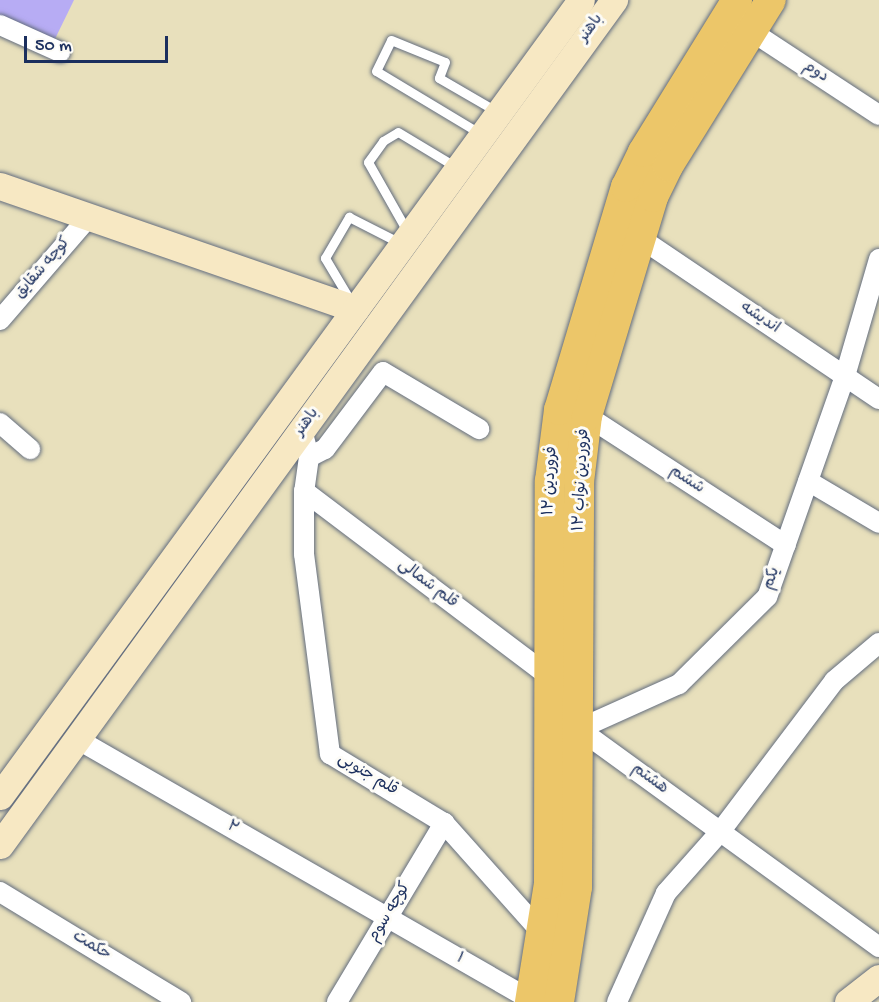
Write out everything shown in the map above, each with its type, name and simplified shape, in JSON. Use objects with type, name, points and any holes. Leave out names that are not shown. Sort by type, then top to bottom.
[{"type":"main road","name":"باهنر","points":[[0,796],[581,0]]},
{"type":"main road","name":"باهنر","points":[[0,845],[614,0]]},
{"type":"main road","name":"۱۲ فروردین","points":[[540,1001],[541,932],[550,845],[553,445],[559,410],[626,234],[643,152],[737,0]]},
{"type":"main road","name":"۱۲ فروردین نواب","points":[[540,1001],[577,887],[579,482],[587,416],[626,234],[771,0]]},
{"type":"main road","points":[[0,186],[88,219],[355,309]]},
{"type":"main road","points":[[848,1002],[879,978]]},
{"type":"street","points":[[0,25],[60,52]]},
{"type":"street","name":"دوم","points":[[751,31],[879,116]]},
{"type":"street","name":"کوچه شقایق","points":[[0,320],[88,219]]},
{"type":"street","name":"اندیشه","points":[[626,234],[879,399]]},
{"type":"street","points":[[845,376],[879,260]]},
{"type":"street","points":[[309,457],[325,448],[383,372],[480,429]]},
{"type":"street","name":"یکم","points":[[579,729],[679,684],[767,597],[845,376]]},
{"type":"street","name":"ششم","points":[[587,416],[786,545]]},
{"type":"street","points":[[0,423],[30,449]]},
{"type":"street","points":[[302,430],[309,457],[304,491]]},
{"type":"street","points":[[808,481],[879,523]]},
{"type":"street","name":"قلم شمالی","points":[[304,491],[550,678]]},
{"type":"street","name":"قلم جنوبی","points":[[304,491],[304,554],[330,754],[444,823],[541,932]]},
{"type":"street","points":[[617,1002],[666,893],[720,832],[834,681],[879,643]]},
{"type":"street","name":"هشتم","points":[[579,729],[879,947]]},
{"type":"street","name":"۲","points":[[77,739],[387,919]]},
{"type":"street","name":"کوچه سوم","points":[[337,1002],[444,823]]},
{"type":"street","name":"حکمت","points":[[0,892],[181,1002]]},
{"type":"street","name":"۱","points":[[387,919],[540,1001]]},
{"type":"lane","points":[[482,135],[376,71],[391,40],[445,62],[439,78],[498,112]]},
{"type":"lane","points":[[406,239],[368,162],[383,141],[398,132],[458,168]]},
{"type":"lane","points":[[355,309],[325,258],[349,217],[406,239]]},
{"type":"building","points":[[0,0],[74,0],[54,41],[0,16]]}]
